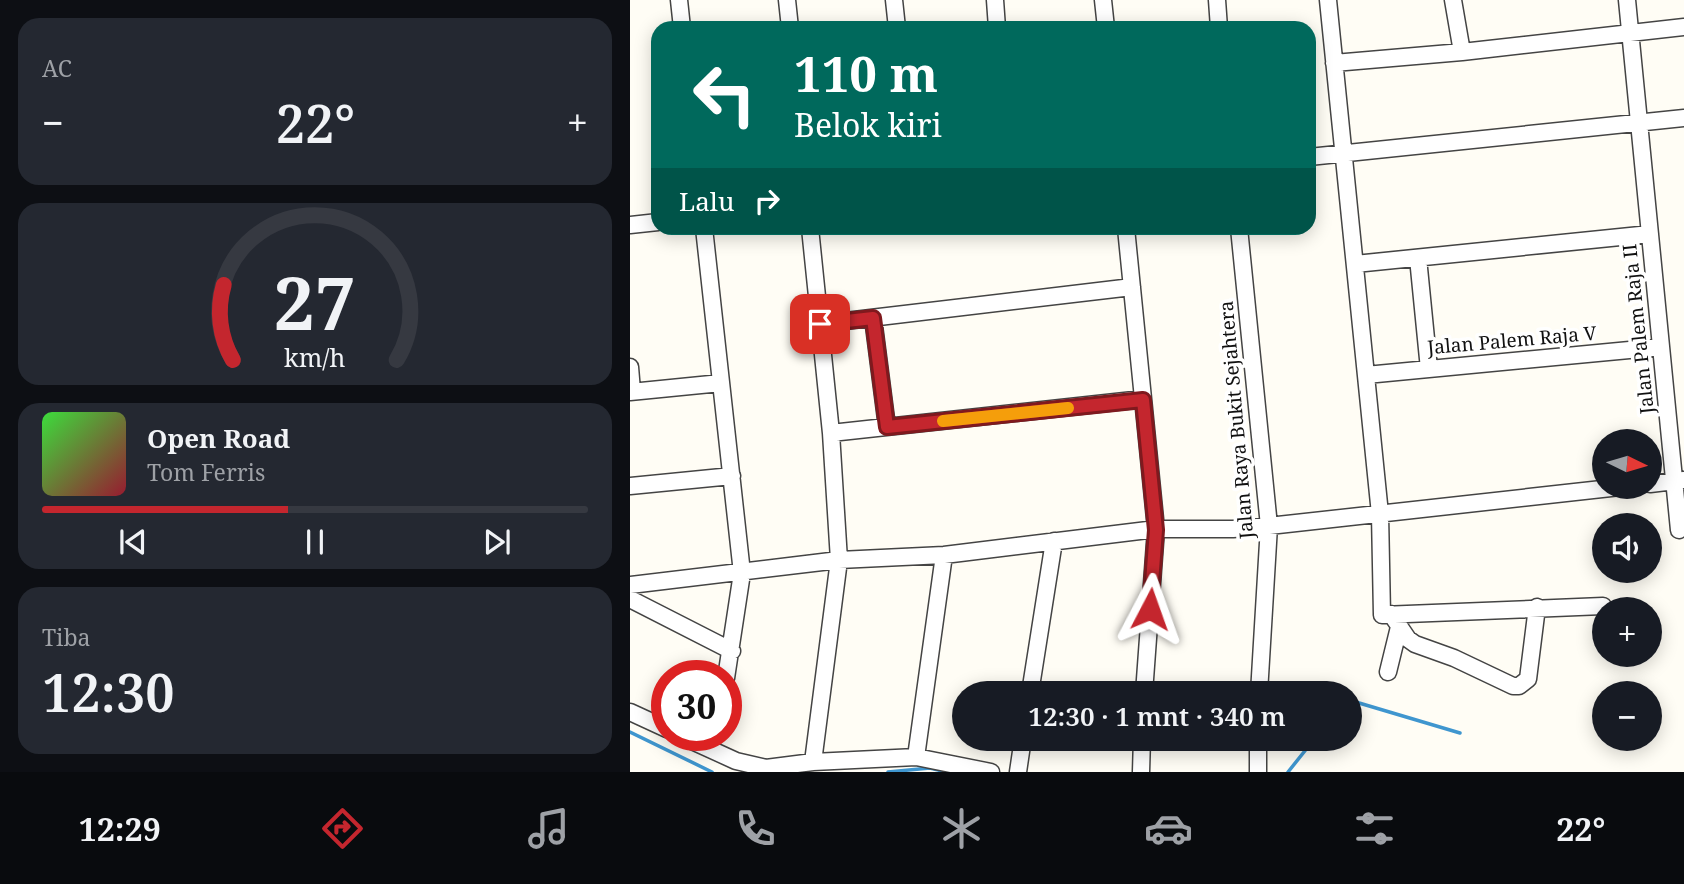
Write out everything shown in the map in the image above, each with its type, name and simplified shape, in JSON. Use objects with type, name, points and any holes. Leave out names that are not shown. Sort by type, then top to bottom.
[{"type":"street","points":[[679,0],[681,21]]},
{"type":"street","points":[[788,0],[790,21]]},
{"type":"street","points":[[894,0],[896,21]]},
{"type":"street","points":[[995,0],[996,21]]},
{"type":"street","points":[[1103,0],[1105,21]]},
{"type":"street","points":[[1217,0],[1218,21]]},
{"type":"street","points":[[1328,0],[1380,514],[1382,615],[1395,621],[1415,644],[1454,658],[1513,686],[1519,686],[1528,680],[1537,607]]},
{"type":"street","points":[[1453,0],[1462,52]]},
{"type":"street","name":"Jalan Palem Raja II","points":[[1627,0],[1661,347],[1679,481],[1679,530]]},
{"type":"street","points":[[1335,63],[1684,27]]},
{"type":"street","points":[[1316,156],[1684,118]]},
{"type":"street","points":[[630,225],[651,223]]},
{"type":"street","points":[[1355,264],[1650,234]]},
{"type":"street","points":[[705,235],[742,573],[730,660]]},
{"type":"street","points":[[811,235],[831,433],[839,560],[813,762]]},
{"type":"street","points":[[1127,235],[1156,530],[1145,681]]},
{"type":"street","name":"Jalan Raya Bukit Sejahtera","points":[[1240,235],[1269,526],[1260,681]]},
{"type":"street","points":[[1418,258],[1429,369]]},
{"type":"street","points":[[820,324],[1132,287]]},
{"type":"street","points":[[873,318],[887,427]]},
{"type":"street","name":"Jalan Palem Raja V","points":[[1366,374],[1661,347]]},
{"type":"street","points":[[630,367],[631,391],[722,383]]},
{"type":"street","points":[[831,433],[1143,400]]},
{"type":"street","points":[[630,486],[732,476]]},
{"type":"street","points":[[630,585],[839,560],[944,555],[1156,530],[1269,526],[1592,490]]},
{"type":"street","points":[[1032,681],[1054,541]]},
{"type":"street","points":[[916,757],[944,555]]},
{"type":"street","points":[[630,599],[732,652]]},
{"type":"street","points":[[1395,621],[1537,607],[1592,606]]},
{"type":"street","points":[[1388,672],[1395,621]]},
{"type":"street","points":[[630,712],[651,722]]},
{"type":"street","points":[[724,751],[736,761],[766,768],[813,762],[916,757],[991,772]]},
{"type":"street","points":[[1018,772],[1021,751]]},
{"type":"street","points":[[1141,772],[1142,751]]},
{"type":"street","points":[[1258,751],[1258,772]]},
{"type":"waterway","points":[[1362,704],[1460,733]]},
{"type":"waterway","points":[[630,732],[712,772]]},
{"type":"waterway","points":[[1288,772],[1305,751]]},
{"type":"waterway","points":[[888,772],[930,768],[946,772]]},
{"type":"slow traffic","points":[[943,421],[1068,408]]},
{"type":"route","points":[[820,324],[873,318],[887,427],[1143,400],[1156,530],[1150,609]]}]
